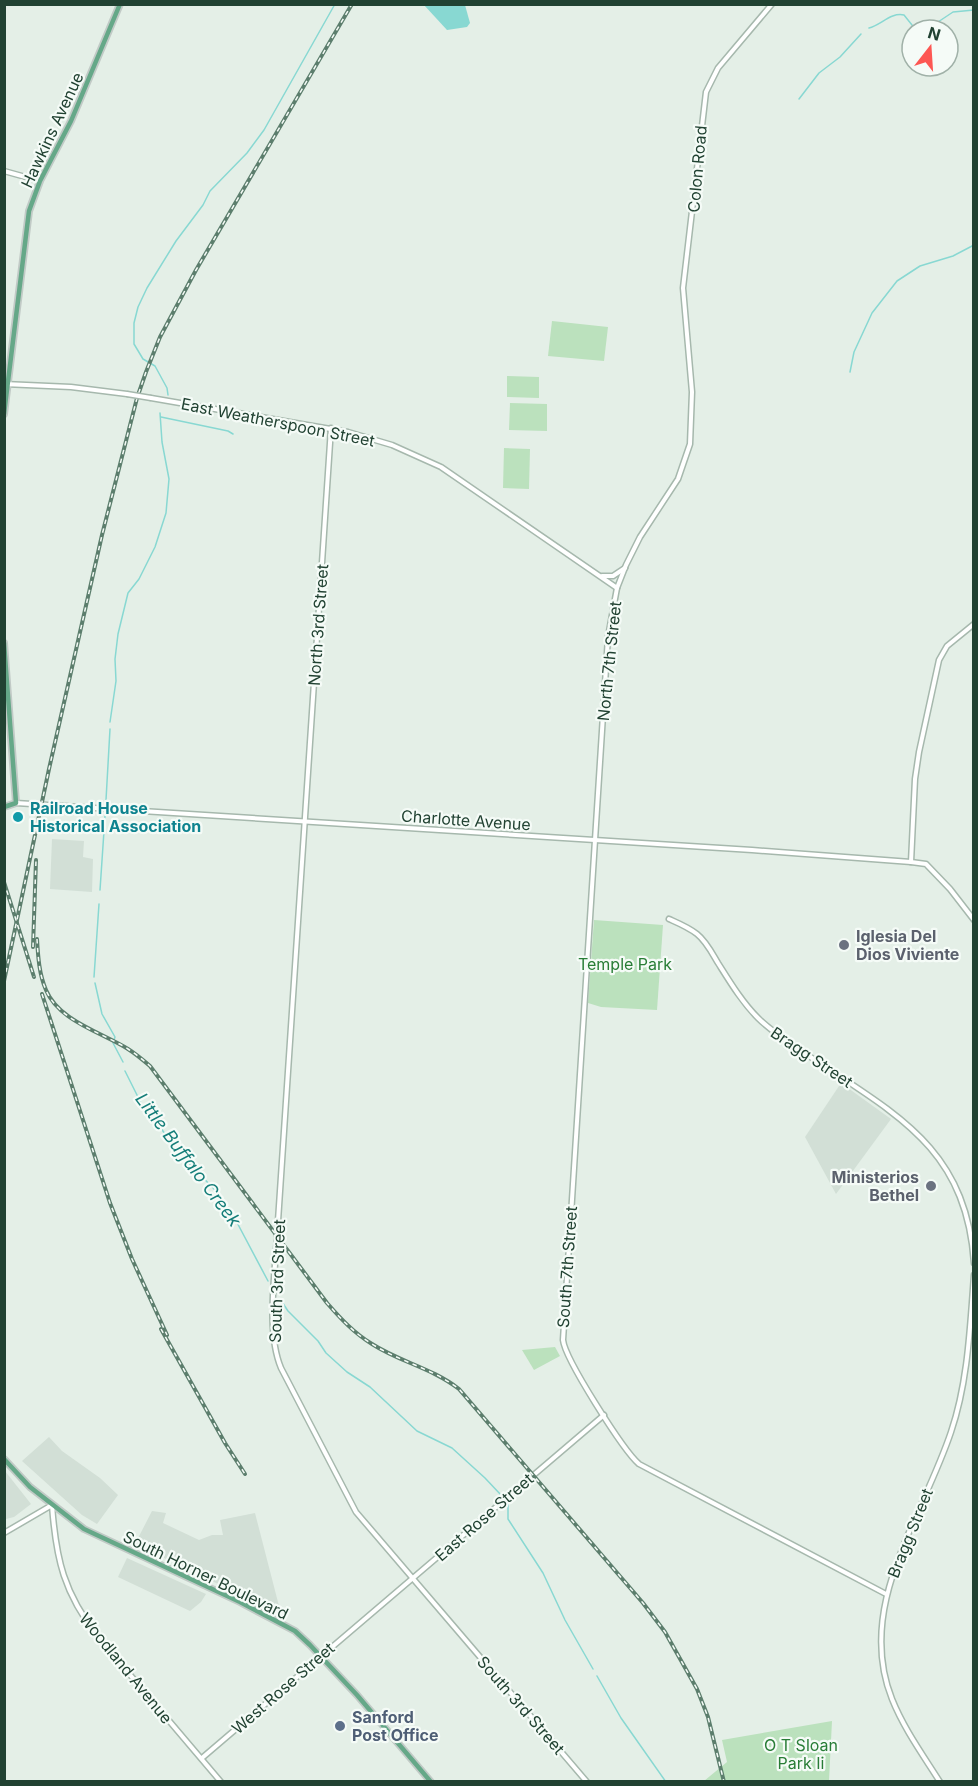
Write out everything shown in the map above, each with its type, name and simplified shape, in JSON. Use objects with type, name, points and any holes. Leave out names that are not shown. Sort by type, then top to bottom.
[{"type":"main road","name":"Hawkins Avenue","points":[[4,414],[27,221],[40,181],[71,121],[120,4]]},
{"type":"main road","points":[[4,643],[16,803]]},
{"type":"main road","name":"Charlotte Avenue","points":[[4,807],[16,803]]},
{"type":"main road","name":"South Horner Boulevard","points":[[4,1459],[30,1487],[84,1529],[274,1619],[303,1638],[431,1782]]},
{"type":"street","name":"Colon Road","points":[[688,356],[683,288],[704,98],[718,68],[772,4]]},
{"type":"street","points":[[4,171],[40,181]]},
{"type":"street","name":"North 7th Street","points":[[594,840],[608,637],[617,588],[640,537],[678,479],[687,456],[692,433],[693,405],[688,356]]},
{"type":"street","name":"East Weatherspoon Street","points":[[6,384],[71,387],[127,394],[331,428],[392,445],[441,467],[617,588]]},
{"type":"street","name":"North 3rd Street","points":[[305,821],[331,428]]},
{"type":"street","points":[[599,576],[613,576],[626,567]]},
{"type":"street","points":[[910,862],[915,779],[937,668],[948,646],[973,624]]},
{"type":"street","name":"Charlotte Avenue","points":[[16,803],[910,862],[926,864],[950,889],[974,920]]},
{"type":"street","name":"South 3rd Street","points":[[305,821],[272,1338],[281,1368],[351,1504],[587,1782]]},
{"type":"street","name":"South 7th Street","points":[[594,840],[562,1331],[568,1358],[628,1453],[644,1467],[886,1594]]},
{"type":"street","name":"Bragg Street","points":[[669,919],[686,926],[699,936],[738,994],[765,1025],[898,1116],[924,1140],[945,1168],[960,1197],[970,1229],[974,1263]]},
{"type":"street","name":"Bragg Street","points":[[940,1782],[902,1721],[886,1680],[880,1623],[886,1594],[956,1416],[964,1376],[974,1275]]},
{"type":"street","name":"East Rose Street","points":[[365,1618],[604,1414]]},
{"type":"street","points":[[4,1533],[52,1505]]},
{"type":"street","name":"Woodland Avenue","points":[[52,1505],[62,1572],[74,1603],[98,1638],[221,1782]]},
{"type":"street","name":"West Rose Street","points":[[201,1758],[365,1618]]},
{"type":"shaded area","points":[[52,839],[84,841],[83,857],[93,859],[92,892],[50,889]]},
{"type":"shaded area","points":[[841,1083],[891,1119],[836,1194],[805,1137]]},
{"type":"shaded area","points":[[49,1437],[62,1451],[100,1478],[118,1495],[97,1524],[82,1515],[22,1461]]},
{"type":"shaded area","points":[[5,1471],[31,1504],[14,1517],[6,1519],[4,1517]]},
{"type":"shaded area","points":[[152,1511],[166,1513],[163,1523],[199,1540],[212,1535],[223,1535],[220,1520],[255,1513],[279,1606],[272,1610],[135,1544]]},
{"type":"shaded area","points":[[127,1558],[206,1594],[201,1602],[190,1611],[118,1577]]},
{"type":"green space","points":[[552,321],[608,327],[604,361],[548,356]]},
{"type":"green space","points":[[507,376],[539,377],[539,398],[507,397]]},
{"type":"green space","points":[[510,403],[547,404],[547,431],[509,430]]},
{"type":"green space","points":[[504,448],[530,449],[529,489],[503,488]]},
{"type":"green space","name":"Temple Park","points":[[594,920],[663,925],[657,1010],[601,1007],[588,1003]]},
{"type":"green space","points":[[555,1347],[560,1356],[534,1370],[522,1350]]},
{"type":"green space","name":"O T Sloan Park Ii","points":[[832,1721],[829,1781],[704,1781],[727,1762],[722,1740]]},
{"type":"water","points":[[424,5],[465,5],[470,23],[467,27],[447,30]]},
{"type":"waterway","name":"Little Buffalo Creek","points":[[168,395],[167,388],[155,366],[143,359],[134,344],[134,323],[138,307],[176,241],[203,205],[210,191],[247,153],[264,130],[335,4]]},
{"type":"waterway","points":[[944,18],[953,12],[974,10]]},
{"type":"waterway","points":[[869,28],[895,15],[904,15],[906,18]]},
{"type":"waterway","points":[[799,99],[819,73],[840,57],[861,34]]},
{"type":"waterway","points":[[850,372],[854,352],[872,313],[897,281],[920,266],[953,256],[974,245]]},
{"type":"waterway","name":"Little Buffalo Creek","points":[[110,722],[116,681],[115,659],[118,634],[128,593],[139,579],[155,547],[166,513],[169,479],[162,442],[160,413]]},
{"type":"waterway","points":[[161,417],[233,434]]},
{"type":"waterway","name":"Little Buffalo Creek","points":[[106,800],[110,729]]},
{"type":"waterway","name":"Little Buffalo Creek","points":[[100,890],[105,816]]},
{"type":"waterway","name":"Little Buffalo Creek","points":[[94,977],[99,904]]},
{"type":"waterway","name":"Little Buffalo Creek","points":[[95,983],[102,1014],[115,1037],[113,1043],[123,1062]]},
{"type":"waterway","name":"Little Buffalo Creek","points":[[125,1071],[142,1105],[174,1148],[216,1191],[233,1215],[268,1281]]},
{"type":"waterway","name":"Little Buffalo Creek","points":[[280,1299],[326,1353],[347,1372],[370,1387],[417,1431],[452,1448],[501,1495]]},
{"type":"waterway","name":"Little Buffalo Creek","points":[[508,1503],[508,1519],[543,1573],[565,1620],[593,1669]]},
{"type":"waterway","name":"Little Buffalo Creek","points":[[597,1676],[621,1718],[666,1782]]},
{"type":"railway","points":[[4,981],[102,535],[137,398],[146,372],[160,337],[196,270],[352,4]]},
{"type":"railway","points":[[33,947],[36,860]]},
{"type":"railway","points":[[4,882],[34,977]]},
{"type":"railway","points":[[37,939],[42,978],[52,1001],[71,1018],[128,1049],[150,1066],[337,1315],[372,1344],[438,1376],[459,1389],[643,1603],[665,1632],[697,1689],[708,1717],[724,1782]]},
{"type":"railway","points":[[42,994],[110,1203],[132,1259],[167,1335]]},
{"type":"railway","points":[[161,1329],[245,1474]]},
{"type":"place","name":"Railroad House Historical Association","points":[[18,817]]},
{"type":"place","name":"Iglesia Del Dios Viviente","points":[[844,945]]},
{"type":"place","name":"Ministerios Bethel","points":[[931,1186]]},
{"type":"place","name":"Sanford Post Office","points":[[340,1726]]}]
